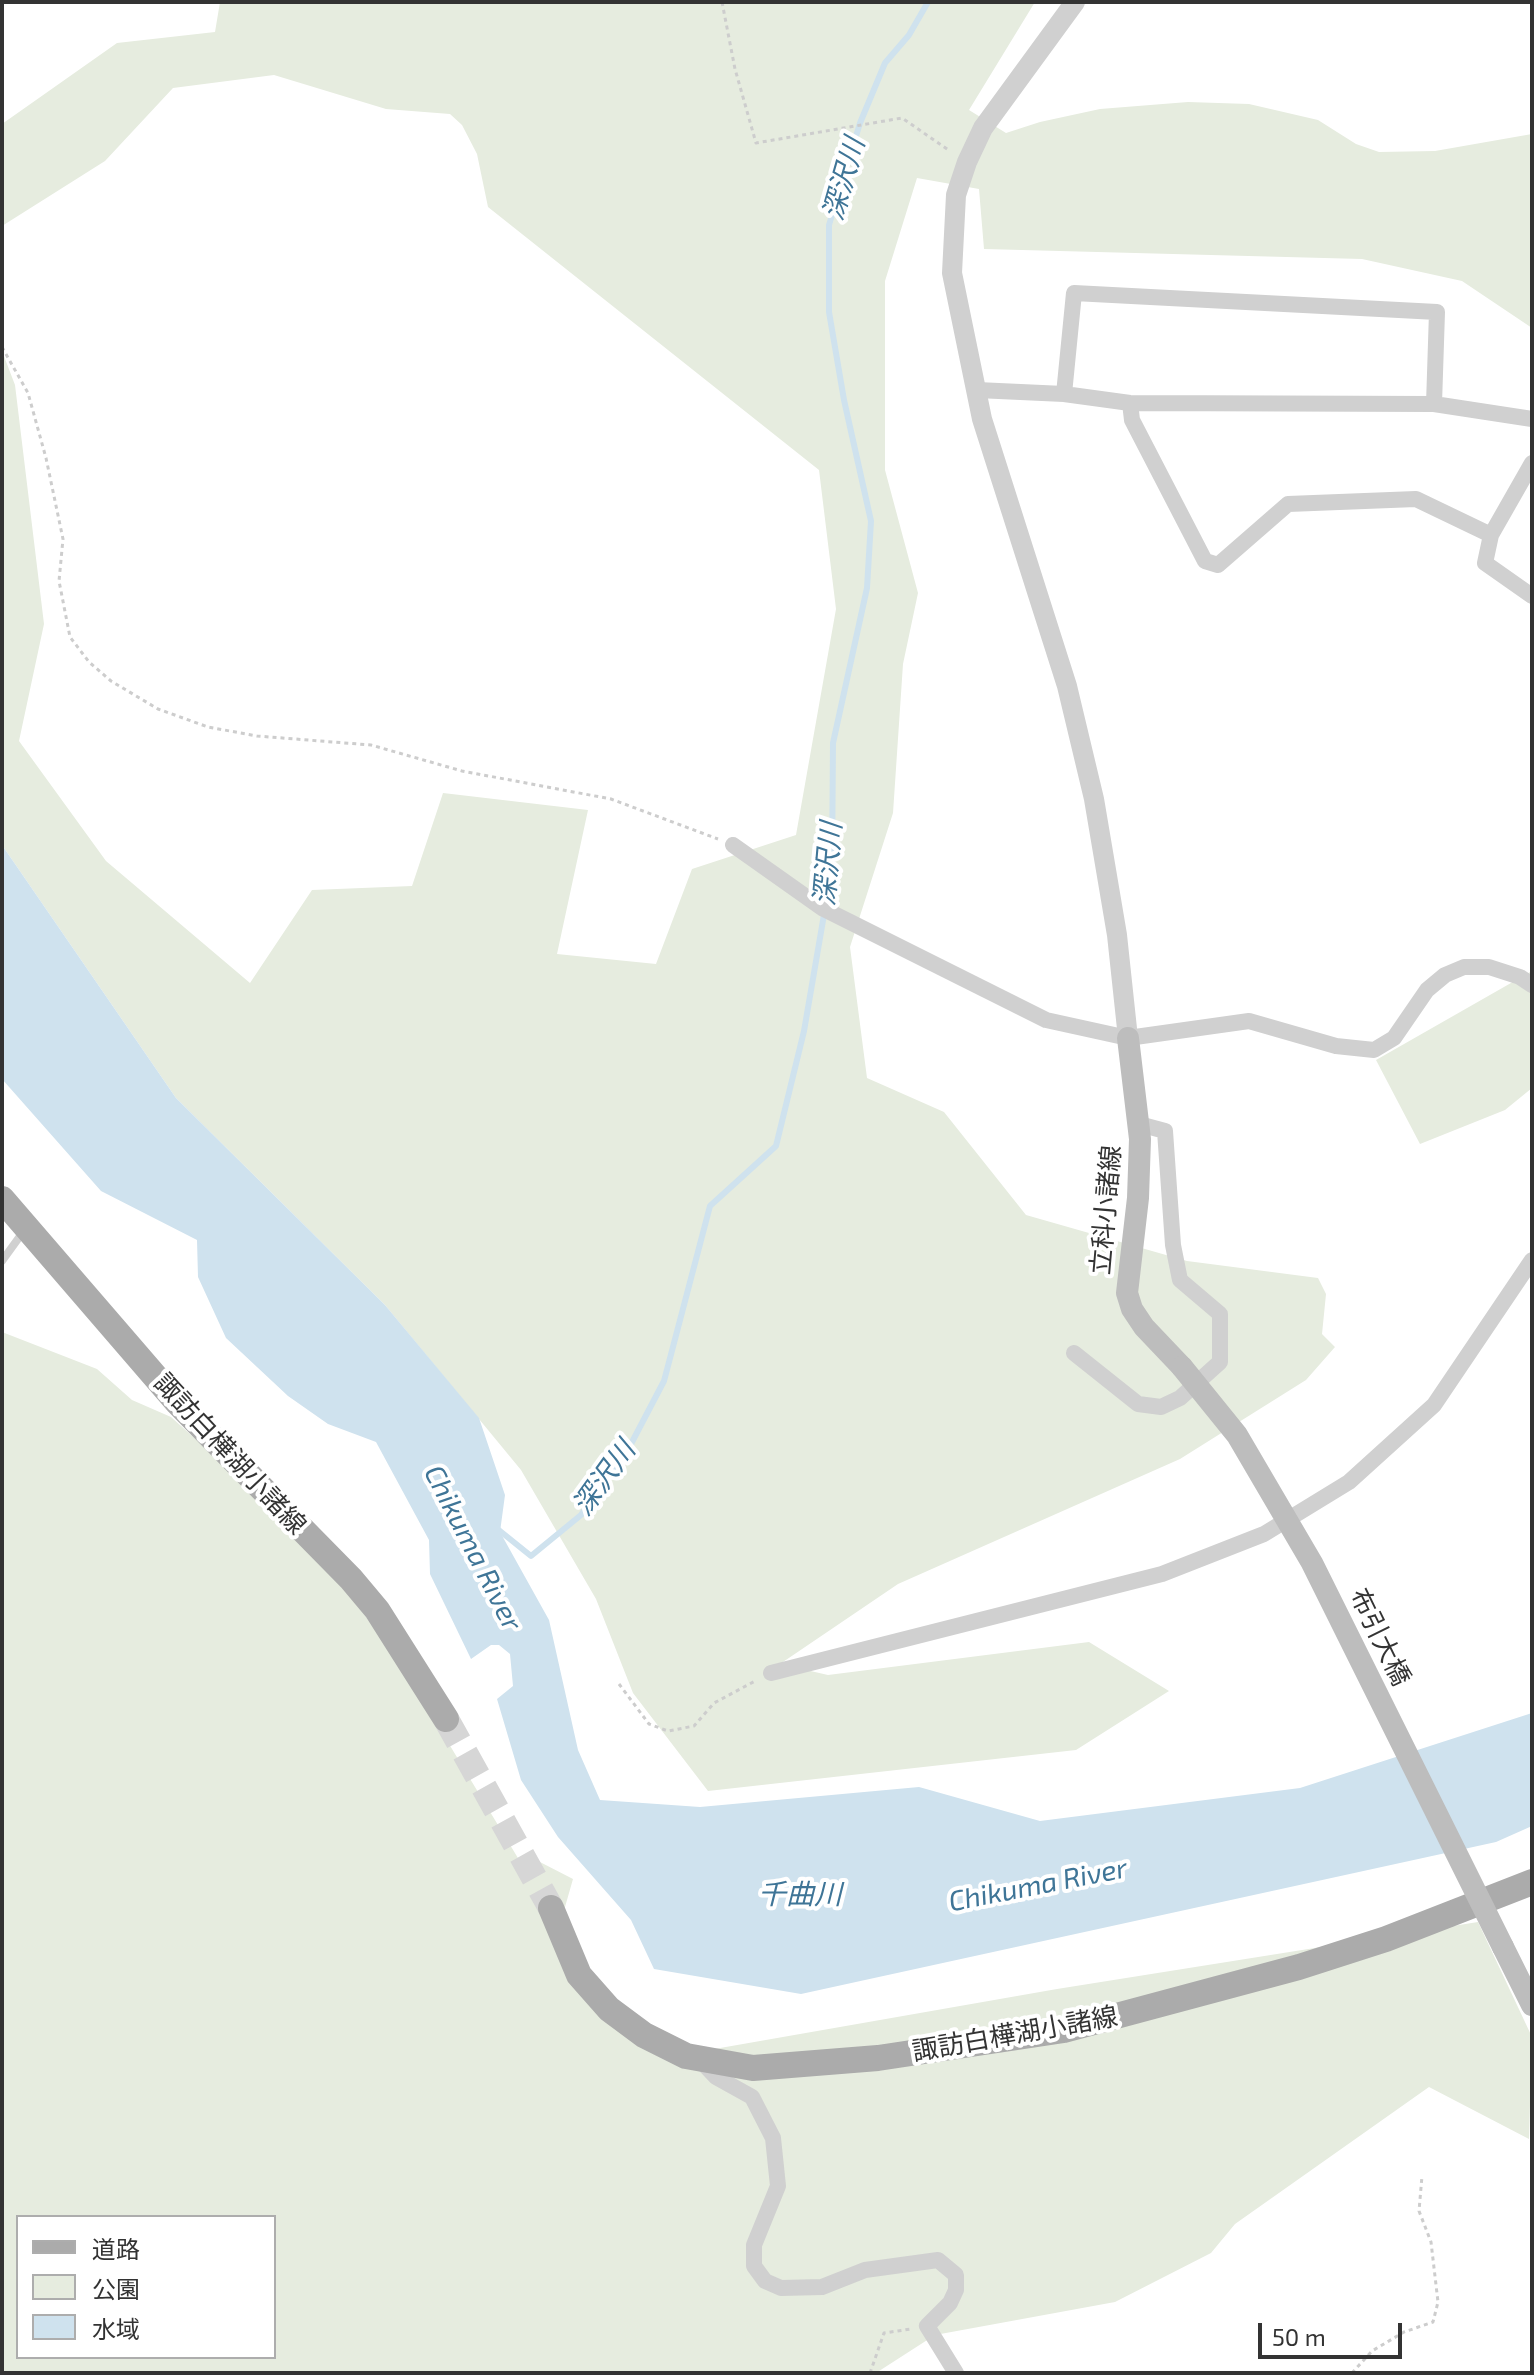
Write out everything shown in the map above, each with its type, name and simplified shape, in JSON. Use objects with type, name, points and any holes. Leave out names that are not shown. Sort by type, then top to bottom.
[{"type":"main road","name":"立科小諸線","points":[[1128,1038],[1139,1124],[1138,1198],[1127,1293],[1132,1309],[1144,1327],[1182,1367]]},
{"type":"main road","name":"諏訪白樺湖小諸線","points":[[2,1199],[178,1403],[368,1599],[446,1719]]},
{"type":"main road","name":"布引大橋","points":[[1182,1367],[1237,1435],[1305,1549],[1532,2005]]},
{"type":"main road","name":"諏訪白樺湖小諸線","points":[[551,1908],[579,1975],[609,2009],[644,2035],[700,2060],[753,2068],[878,2058],[1064,2030],[1299,1967],[1386,1939],[1532,1882]]},
{"type":"street","points":[[1075,2],[983,128],[967,162],[956,195],[952,273],[963,339],[982,419],[1067,686],[1094,799],[1117,935],[1128,1038]]},
{"type":"street","points":[[1064,394],[1074,293],[1437,312],[1434,404]]},
{"type":"street","points":[[977,390],[1064,394],[1130,403],[1434,404],[1532,419]]},
{"type":"street","points":[[1130,403],[1132,420],[1205,561],[1218,565],[1288,504],[1416,499],[1491,535]]},
{"type":"street","points":[[1532,463],[1491,535],[1485,563],[1532,596]]},
{"type":"street","points":[[733,845],[822,908],[1046,1020],[1128,1038],[1249,1021],[1346,1049],[1374,1050],[1394,1038],[1427,990],[1445,975],[1464,967],[1489,967],[1520,977],[1532,985]]},
{"type":"street","points":[[1074,1353],[1138,1404],[1161,1407],[1180,1398],[1220,1362],[1220,1314],[1180,1280],[1173,1245],[1165,1131],[1139,1124]]},
{"type":"street","points":[[771,1673],[1162,1574],[1264,1534],[1349,1482],[1434,1405],[1532,1260]]},
{"type":"street","points":[[700,2060],[716,2077],[752,2097],[773,2138],[778,2186],[754,2245],[754,2266],[765,2281],[781,2288],[822,2287],[865,2270],[938,2260],[956,2275],[956,2290],[950,2303],[927,2326],[956,2373]]},
{"type":"lane","points":[[2,1261],[26,1228]]},
{"type":"path","points":[[722,2],[735,69],[756,143],[902,118],[967,162]]},
{"type":"path","points":[[2,347],[28,393],[46,458],[63,539],[59,581],[70,637],[111,681],[158,709],[208,727],[257,736],[371,745],[462,771],[611,799],[733,845]]},
{"type":"path","points":[[619,1684],[649,1724],[668,1731],[694,1726],[714,1703],[771,1673]]},
{"type":"path","points":[[1352,2373],[1372,2351],[1404,2332],[1433,2322],[1438,2302],[1431,2242],[1419,2211],[1422,2176]]},
{"type":"path","points":[[870,2373],[884,2333],[927,2326]]},
{"type":"green space","points":[[220,2],[1035,2],[969,110],[1006,133],[1100,109],[1188,102],[1249,104],[1318,120],[1356,144],[1379,152],[1435,151],[1532,134],[1532,328],[1462,281],[1362,259],[984,249],[979,189],[917,178],[885,281],[885,470],[918,593],[903,664],[893,813],[850,947],[867,1078],[944,1112],[1026,1215],[1187,1261],[1318,1278],[1326,1294],[1322,1334],[1335,1347],[1306,1380],[1180,1459],[898,1584],[780,1664],[828,1675],[1089,1642],[1169,1691],[1076,1750],[708,1791],[633,1693],[596,1599],[521,1470],[385,1305],[176,1098],[2,845],[2,351],[15,385],[44,624],[19,741],[106,861],[250,983],[312,890],[412,886],[443,793],[588,810],[557,954],[656,964],[692,869],[796,835],[836,609],[819,470],[488,207],[477,154],[462,125],[450,114],[386,109],[274,75],[173,88],[105,161],[2,226],[2,124],[117,43],[215,32]]},
{"type":"green space","points":[[1532,971],[1532,1088],[1505,1110],[1420,1144],[1376,1060]]},
{"type":"green space","points":[[2,1332],[97,1369],[132,1400],[171,1417],[258,1495],[344,1584],[426,1706],[524,1868],[538,1861],[573,1879],[565,1907],[550,1912],[565,1961],[663,2058],[1057,1989],[1478,1922],[1532,2037],[1529,2139],[1429,2087],[1235,2224],[1211,2253],[1115,2302],[935,2335],[876,2373],[2,2373]]},
{"type":"water","name":"千曲川","points":[[2,845],[176,1098],[385,1305],[479,1418],[505,1495],[500,1532],[549,1620],[578,1750],[600,1800],[700,1807],[919,1787],[1040,1821],[1300,1788],[1532,1713],[1532,1826],[1496,1842],[801,1994],[654,1969],[631,1920],[558,1837],[521,1780],[497,1699],[513,1686],[510,1654],[499,1645],[491,1645],[471,1659],[430,1574],[429,1540],[376,1442],[328,1424],[288,1396],[226,1338],[198,1277],[197,1240],[101,1191],[2,1079]]},
{"type":"waterway","name":"深沢川","points":[[495,1527],[531,1556],[581,1515],[631,1444],[664,1381],[710,1206],[776,1146],[804,1031],[832,868],[833,743],[867,588],[871,521],[844,400],[829,312],[829,225],[860,123],[885,63],[909,35],[928,2]]},
{"type":"tunnel","points":[[446,1719],[551,1908]]},
{"type":"water label","name":"Chikuma River","points":[[473,1548]]},
{"type":"water label","name":"Chikuma River","points":[[1038,1885]]}]
